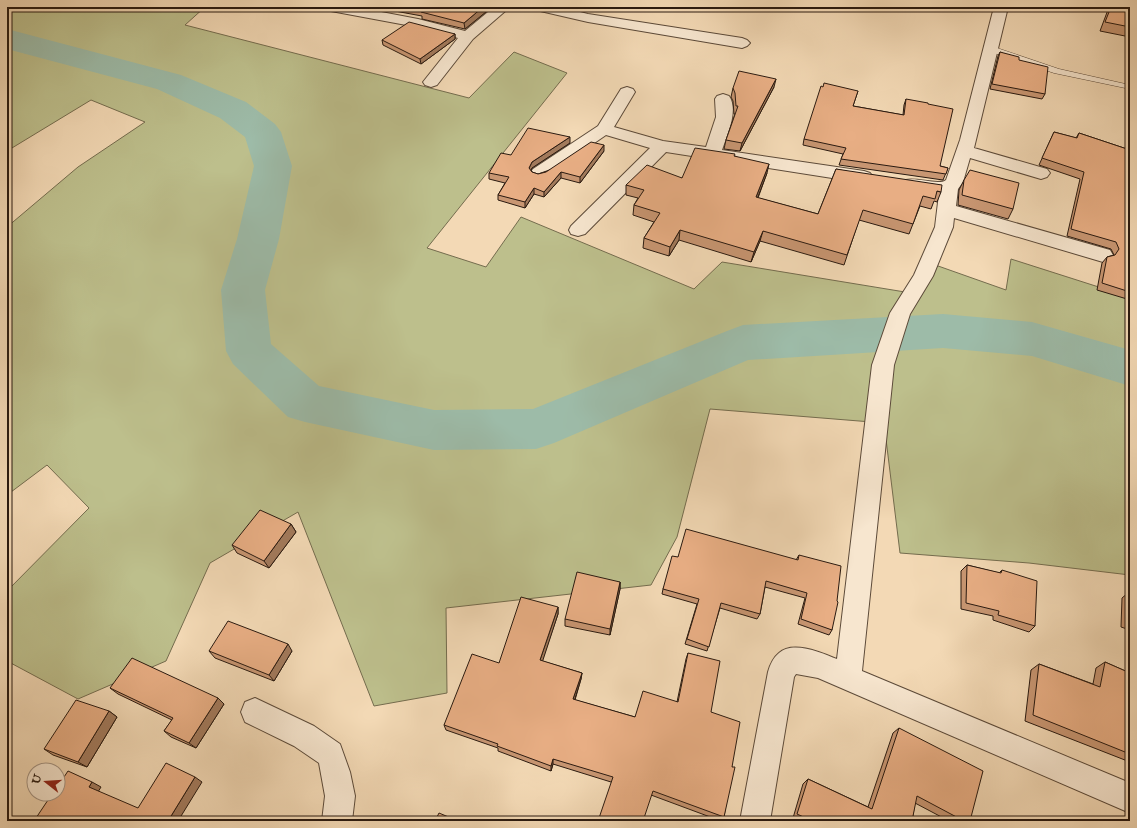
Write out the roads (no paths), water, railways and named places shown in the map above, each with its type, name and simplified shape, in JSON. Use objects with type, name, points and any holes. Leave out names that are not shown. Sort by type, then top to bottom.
[{"type":"street","points":[[331,7],[418,23],[468,36]]},
{"type":"street","points":[[431,82],[468,36],[503,7]]},
{"type":"street","points":[[541,7],[588,18],[742,43]]},
{"type":"street","points":[[848,678],[883,365],[900,313],[923,276],[944,226],[949,188],[954,182],[964,151],[1001,7]]},
{"type":"street","points":[[539,172],[604,129],[627,92]]},
{"type":"street","points":[[712,154],[724,117],[724,99]]},
{"type":"street","points":[[604,129],[662,146],[886,180],[949,188]]},
{"type":"street","points":[[578,230],[662,146]]},
{"type":"street","points":[[964,151],[1041,173]]},
{"type":"street","points":[[947,210],[1103,255]]},
{"type":"street","points":[[755,821],[781,672],[789,661],[799,660],[811,662],[1130,798]]},
{"type":"street","points":[[255,712],[304,736],[330,754],[336,772],[340,796],[337,821]]},
{"type":"lane","points":[[991,49],[1057,71],[1130,87]]},
{"type":"waterway","points":[[7,39],[169,82],[233,110],[262,132],[273,166],[258,239],[243,290],[249,351],[305,403],[434,430],[536,429],[743,343],[943,331],[1032,339],[1130,368]]}]
